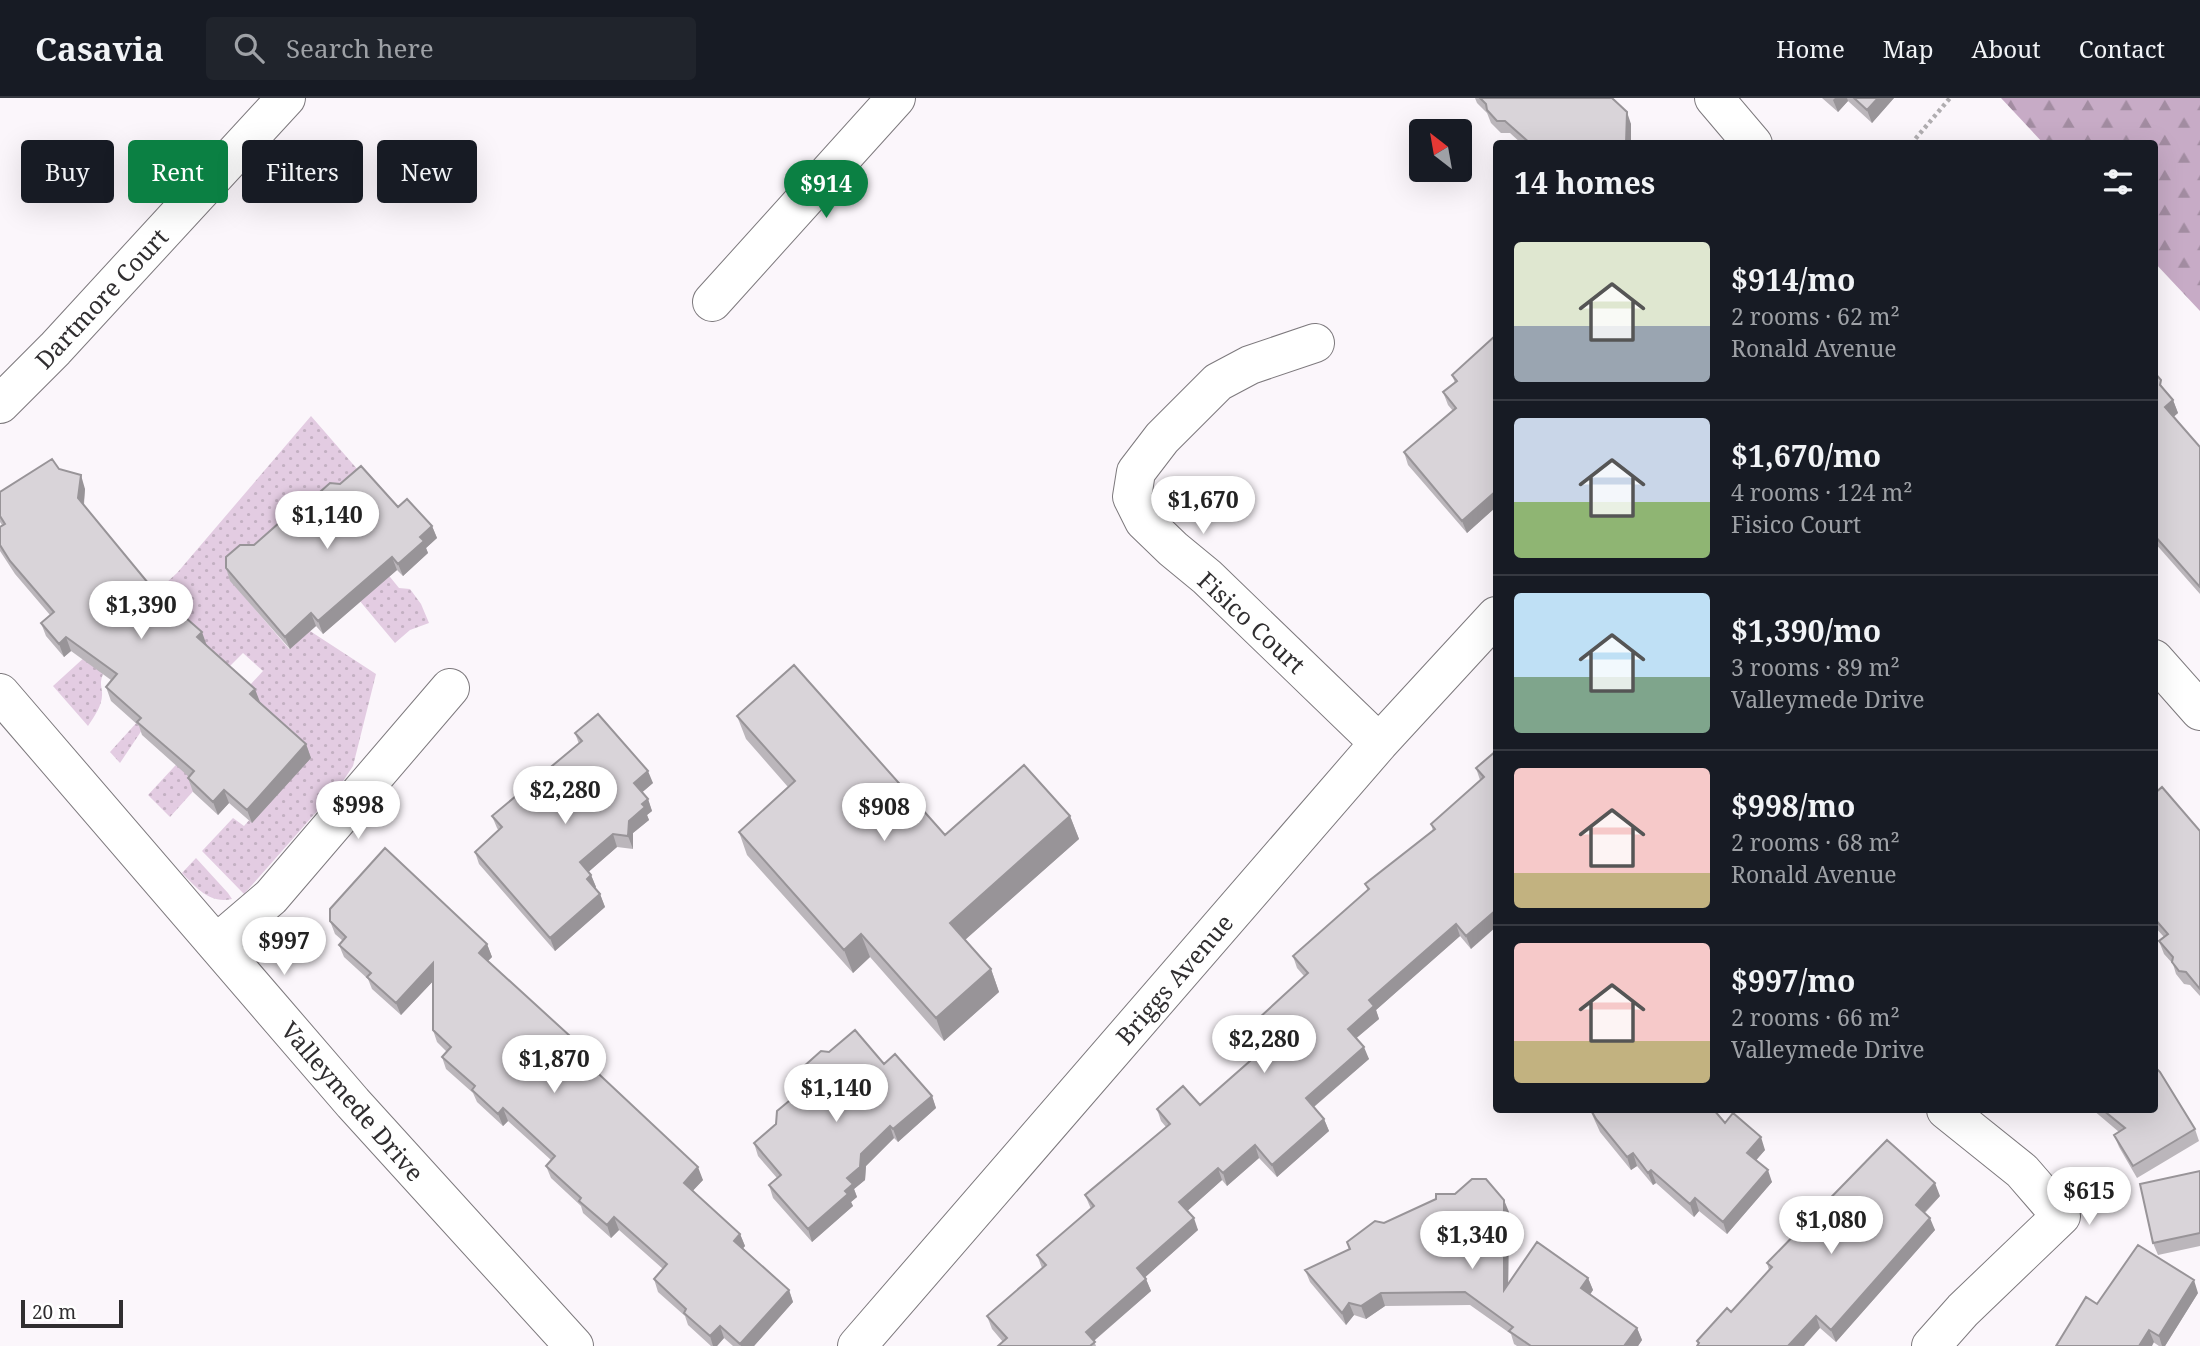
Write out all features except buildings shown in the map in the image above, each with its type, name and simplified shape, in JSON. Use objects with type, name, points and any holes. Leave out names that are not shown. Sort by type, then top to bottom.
[{"type":"street","name":"Dartmore Court","points":[[0,404],[55,349],[286,98]]},
{"type":"street","points":[[712,302],[895,98]]},
{"type":"street","points":[[1714,98],[1750,140]]},
{"type":"street","name":"Fisico Court","points":[[1315,342],[1250,365],[1218,382],[1162,438],[1136,472],[1132,497],[1144,520],[1172,550],[1207,578],[1379,743]]},
{"type":"street","name":"Briggs Avenue","points":[[857,1346],[1379,743],[1493,619]]},
{"type":"street","points":[[2158,664],[2200,711]]},
{"type":"street","points":[[216,944],[271,897],[450,688]]},
{"type":"street","name":"Valleymede Drive","points":[[0,693],[353,1103],[574,1346]]},
{"type":"street","points":[[1931,1346],[1963,1310],[2061,1216],[2022,1171],[1950,1113]]},
{"type":"path","points":[[1914,140],[1950,98]]},
{"type":"shaded area","points":[[311,416],[365,478],[386,572],[399,588],[410,589],[421,604],[429,623],[410,630],[395,643],[323,557],[230,570],[231,581],[289,649],[310,631],[376,674],[353,766],[341,784],[244,894],[202,851],[233,818],[244,826],[250,819],[223,758],[170,817],[148,795],[263,671],[243,653],[225,671],[142,730],[120,763],[110,752],[206,646],[103,674],[101,701],[88,726],[53,686],[177,573]]},
{"type":"shaded area","points":[[196,858],[232,899],[210,897],[182,873]]},
{"type":"green space","points":[[2001,98],[2200,98],[2200,311],[2158,266],[2158,140],[2040,140]]}]
